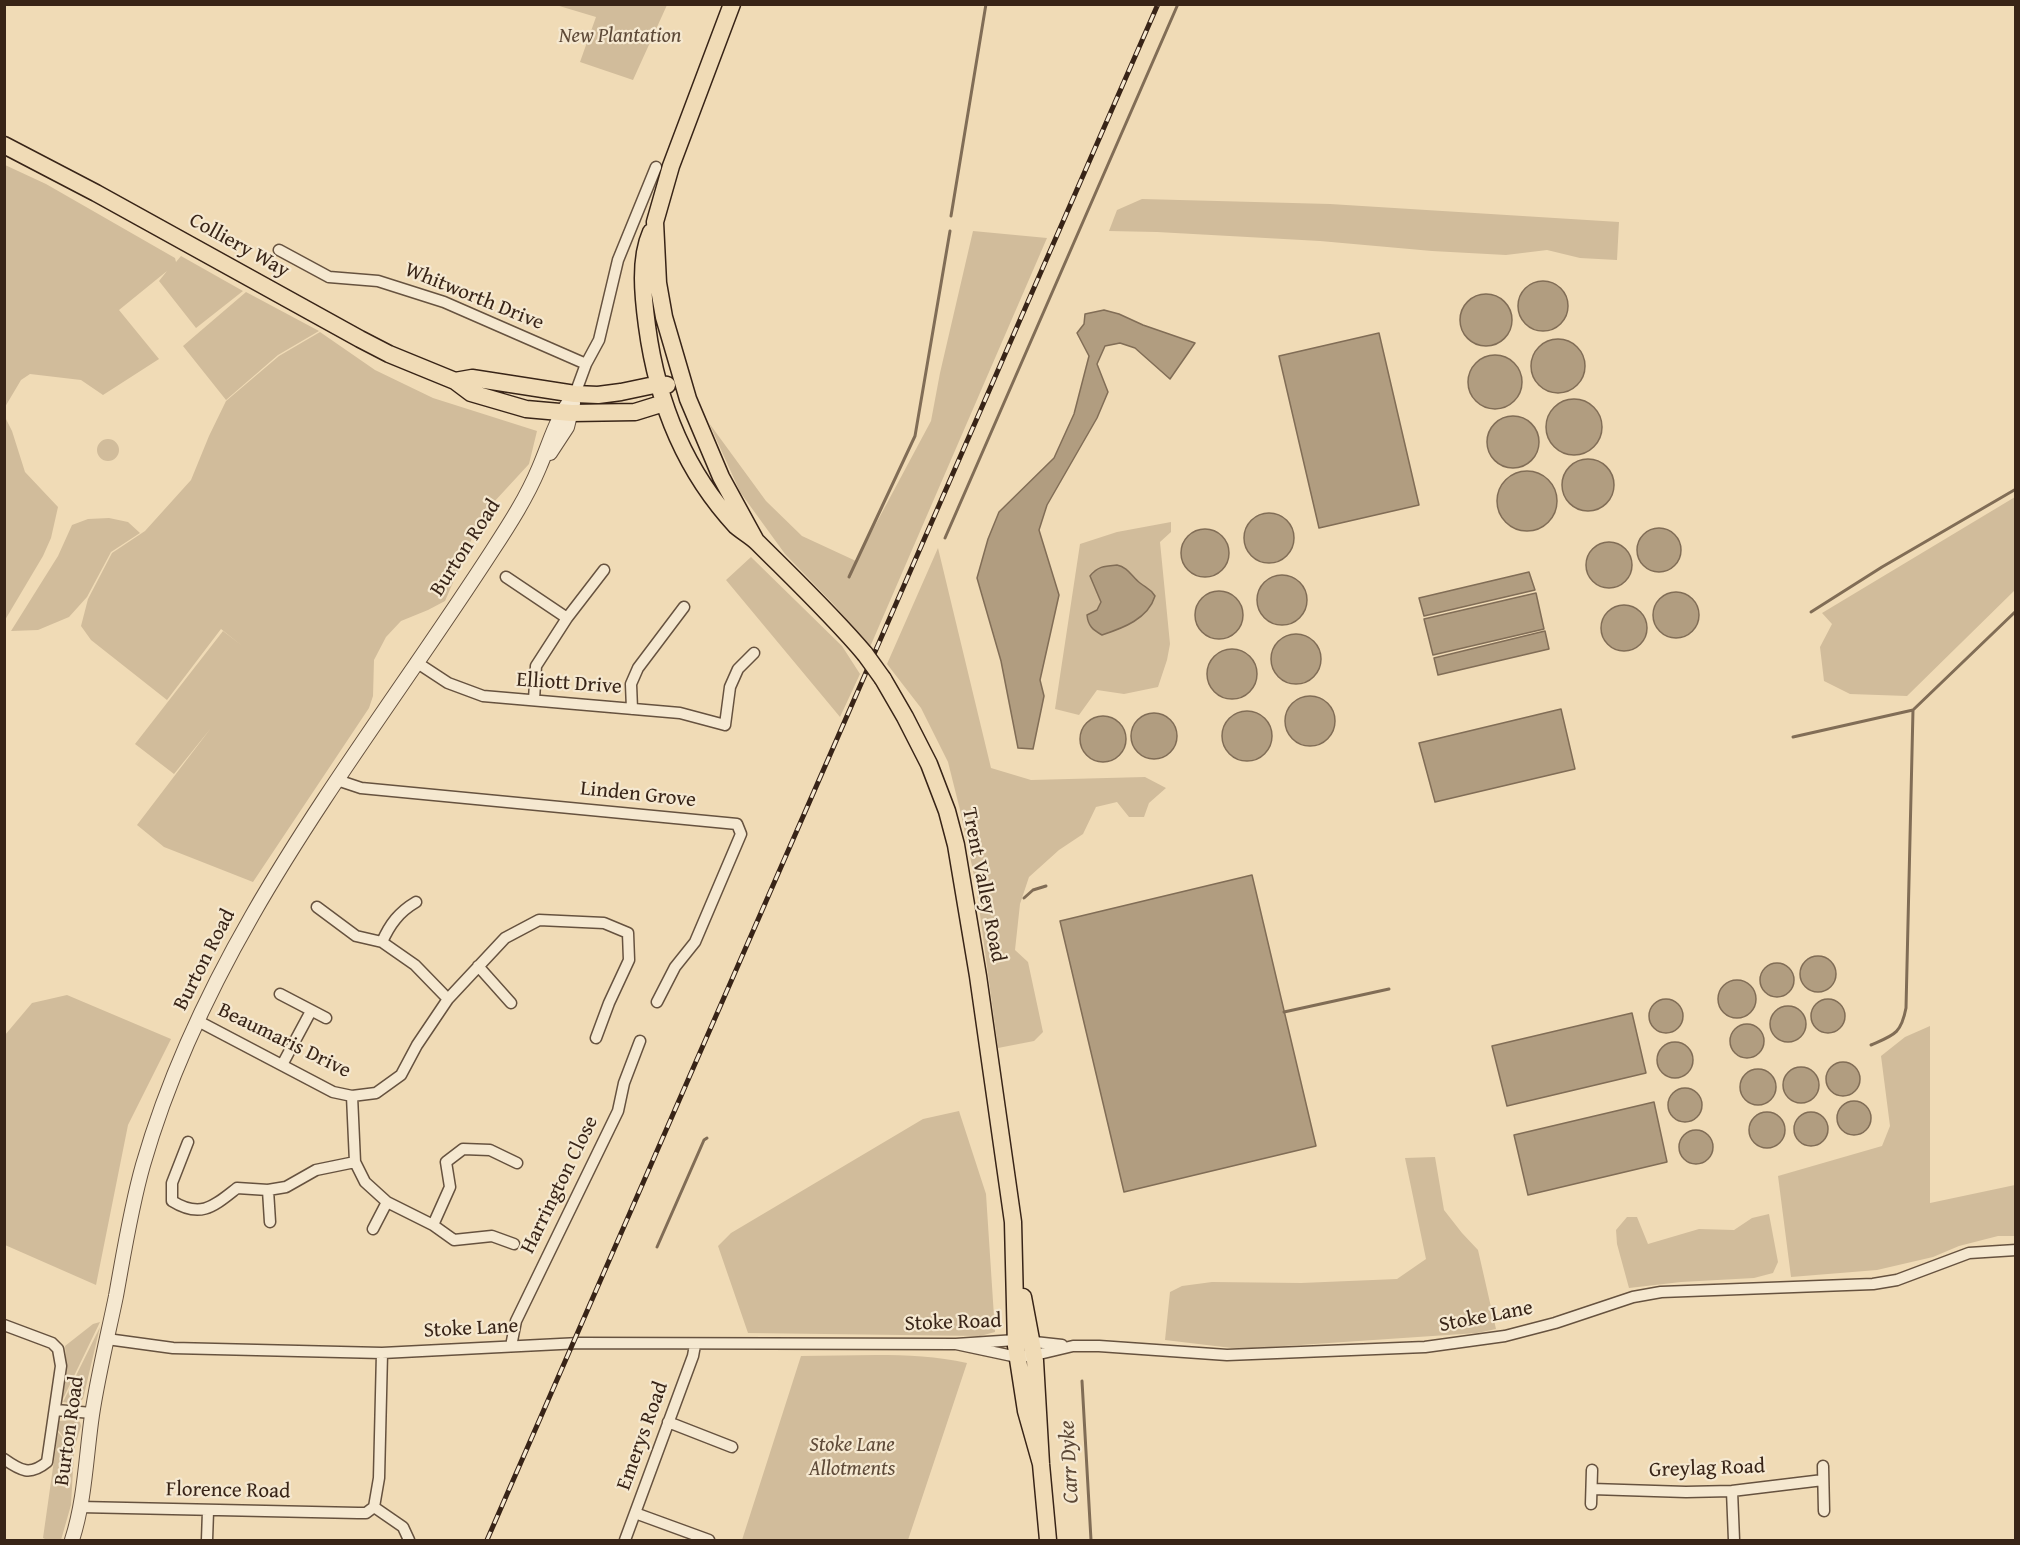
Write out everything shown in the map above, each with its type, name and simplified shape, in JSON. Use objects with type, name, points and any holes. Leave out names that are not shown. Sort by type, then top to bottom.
[{"type":"main road","points":[[656,217],[670,166],[732,4]]},
{"type":"main road","name":"Colliery Way","points":[[4,145],[106,198],[388,354],[455,381],[471,393],[526,409],[566,413],[639,412],[664,403]]},
{"type":"main road","name":"Trent Valley Road","points":[[656,217],[658,283],[674,390],[664,403],[671,426],[705,488],[738,527],[756,541],[845,631],[883,679],[929,764],[947,811],[956,845],[980,985],[1012,1222],[1048,1540]]},
{"type":"main road","name":"Trent Valley Road","points":[[656,217],[644,253],[646,313],[651,353],[674,390],[756,541]]},
{"type":"main road","name":"Colliery Way","points":[[455,381],[472,378],[575,394],[598,395],[674,390]]},
{"type":"street","name":"Burton Road","points":[[72,1540],[80,1507],[92,1413],[142,1167],[158,1118],[198,1021],[229,954],[271,881],[492,551],[540,467],[567,427],[566,413],[586,364],[599,340],[618,260],[633,236],[656,167]]},
{"type":"street","name":"Whitworth Drive","points":[[279,250],[329,278],[378,280],[444,303],[586,364]]},
{"type":"street","points":[[534,700],[536,666],[567,618],[604,570]]},
{"type":"street","points":[[506,577],[567,618]]},
{"type":"street","points":[[632,709],[632,684],[638,668],[684,608]]},
{"type":"street","name":"Elliott Drive","points":[[416,662],[448,683],[483,696],[680,713],[725,725],[730,687],[738,669],[754,653]]},
{"type":"street","name":"Linden Grove","points":[[337,780],[361,788],[736,824],[741,834],[695,942],[675,968],[657,1002]]},
{"type":"street","points":[[382,942],[388,928],[402,910],[412,904],[401,897]]},
{"type":"street","points":[[317,907],[356,936],[382,942],[414,965],[448,999]]},
{"type":"street","name":"Beaumaris Drive","points":[[198,1021],[333,1092],[352,1096],[376,1093],[401,1075],[417,1045],[448,999],[478,966],[505,938],[539,920],[604,923],[628,933],[629,960],[596,1038]]},
{"type":"street","points":[[478,966],[511,1003]]},
{"type":"street","points":[[280,994],[326,1018]]},
{"type":"street","points":[[282,1065],[311,1011]]},
{"type":"street","name":"Harrington Close","points":[[511,1346],[516,1321],[618,1111],[624,1083],[640,1041]]},
{"type":"street","points":[[352,1096],[355,1162],[365,1182],[387,1202],[433,1225],[454,1240],[492,1236],[514,1244]]},
{"type":"street","points":[[188,1142],[172,1184],[172,1201],[186,1209],[211,1208],[237,1188],[268,1190],[286,1187],[316,1170],[355,1162]]},
{"type":"street","points":[[433,1225],[450,1187],[446,1162],[463,1149],[490,1150],[517,1163]]},
{"type":"street","points":[[268,1190],[270,1222]]},
{"type":"street","points":[[373,1229],[387,1202]]},
{"type":"street","name":"Stoke Lane","points":[[1070,1346],[1227,1355],[1435,1346],[1515,1334],[1633,1297],[1661,1292],[1873,1284],[1897,1280],[1969,1253],[2016,1250]]},
{"type":"street","points":[[4,1325],[52,1344],[58,1349],[61,1366],[47,1462],[35,1470],[24,1471],[4,1460]]},
{"type":"street","name":"Stoke Lane","points":[[107,1339],[173,1348],[382,1353],[580,1343],[838,1344]]},
{"type":"street","name":"Stoke Road","points":[[838,1344],[956,1344],[1025,1348],[1070,1346]]},
{"type":"street","points":[[956,1344],[1025,1348]]},
{"type":"street","name":"Emerys Road","points":[[625,1540],[693,1356],[695,1345]]},
{"type":"street","points":[[382,1353],[379,1478],[374,1508],[403,1527],[409,1540]]},
{"type":"street","points":[[56,1410],[92,1413]]},
{"type":"street","points":[[668,1422],[732,1447]]},
{"type":"street","points":[[1823,1466],[1824,1511]]},
{"type":"street","points":[[1591,1504],[1592,1470]]},
{"type":"street","name":"Greylag Road","points":[[1592,1489],[1732,1491],[1823,1480]]},
{"type":"street","points":[[1732,1491],[1734,1540]]},
{"type":"street","name":"Florence Road","points":[[80,1507],[358,1513],[366,1513],[374,1508]]},
{"type":"street","points":[[207,1540],[208,1510]]},
{"type":"street","points":[[635,1513],[709,1540]]},
{"type":"green space","name":"New Plantation","points":[[556,5],[667,5],[633,80],[580,62],[596,17]]},
{"type":"green space","points":[[5,165],[46,184],[175,258],[176,262],[181,256],[243,291],[196,328],[159,281],[167,271],[119,310],[159,359],[103,395],[81,380],[30,374],[21,380],[5,407]]},
{"type":"green space","points":[[1142,199],[1330,204],[1619,222],[1617,260],[1580,258],[1547,250],[1506,255],[1320,241],[1109,231],[1117,210]]},
{"type":"green space","points":[[973,231],[1047,238],[870,647],[835,606],[785,554],[740,492],[709,423],[766,501],[802,536],[856,561],[931,421]]},
{"type":"green space","points":[[246,292],[319,331],[278,355],[226,400],[183,346]]},
{"type":"green space","points":[[320,332],[375,370],[433,398],[537,431],[529,464],[482,515],[445,601],[401,621],[386,637],[374,660],[373,696],[369,708],[253,882],[164,847],[137,825],[211,728],[174,774],[135,744],[223,631],[241,645],[221,629],[167,700],[91,640],[81,626],[88,599],[112,553],[145,531],[191,480],[226,401],[279,356]]},
{"type":"green space","points":[[5,417],[25,472],[58,507],[51,538],[43,556],[5,620]]},
{"type":"green space","points":[[108,439],[116,442],[119,450],[116,458],[108,461],[100,458],[97,450],[100,442]]},
{"type":"green space","points":[[2015,497],[2015,590],[1907,696],[1850,694],[1824,681],[1820,647],[1832,624],[1822,613]]},
{"type":"green space","points":[[109,518],[128,522],[140,533],[111,552],[87,597],[69,617],[38,630],[11,631],[58,556],[72,525],[88,519]]},
{"type":"green space","points":[[1171,522],[1171,532],[1160,542],[1170,644],[1158,687],[1124,694],[1097,690],[1079,715],[1055,709],[1080,544],[1117,532]]},
{"type":"green space","points":[[938,548],[991,768],[1031,780],[1145,777],[1166,788],[1149,803],[1144,817],[1129,817],[1117,802],[1096,807],[1083,834],[1059,850],[1029,877],[1020,904],[1015,950],[1028,962],[1043,1032],[1034,1041],[998,1048],[976,885],[948,762],[921,708],[887,664]]},
{"type":"green space","points":[[751,557],[842,646],[860,674],[840,717],[726,580]]},
{"type":"green space","points":[[67,995],[171,1039],[128,1125],[96,1285],[5,1245],[5,1035],[32,1003]]},
{"type":"green space","points":[[1930,1026],[1930,1203],[2015,1185],[2015,1236],[1998,1236],[1959,1246],[1933,1257],[1877,1270],[1791,1277],[1778,1176],[1882,1146],[1890,1126],[1881,1056],[1905,1037]]},
{"type":"green space","points":[[959,1111],[986,1194],[995,1332],[980,1336],[748,1333],[718,1246],[731,1233],[923,1119]]},
{"type":"green space","points":[[1435,1157],[1444,1210],[1478,1250],[1496,1329],[1477,1333],[1240,1349],[1165,1340],[1170,1292],[1182,1286],[1212,1282],[1301,1283],[1397,1279],[1426,1259],[1405,1158]]},
{"type":"green space","points":[[1769,1214],[1778,1262],[1773,1273],[1754,1278],[1681,1282],[1629,1288],[1617,1244],[1616,1230],[1627,1217],[1637,1217],[1648,1244],[1699,1229],[1734,1230],[1752,1218]]},
{"type":"green space","points":[[100,1322],[62,1401],[67,1369],[65,1346],[93,1324]]},
{"type":"green space","points":[[100,1327],[83,1399],[76,1404],[63,1402]]},
{"type":"green space","name":"Stoke Lane Allotments","points":[[801,1356],[905,1356],[967,1363],[908,1540],[742,1540]]},
{"type":"green space","points":[[59,1421],[80,1422],[81,1426],[74,1450],[58,1430]]},
{"type":"green space","points":[[58,1432],[74,1452],[71,1505],[61,1540],[47,1540],[43,1538]]},
{"type":"shaded area","points":[[1538,281],[1548,281],[1561,288],[1568,301],[1568,311],[1561,324],[1548,331],[1538,331],[1529,327],[1522,320],[1518,311],[1518,301],[1522,292],[1529,285]]},
{"type":"shaded area","points":[[1481,294],[1491,294],[1500,298],[1508,306],[1512,320],[1508,334],[1500,342],[1491,346],[1481,346],[1472,342],[1464,334],[1460,325],[1460,315],[1464,306],[1472,298]]},
{"type":"shaded area","points":[[1104,310],[1195,343],[1170,379],[1135,348],[1120,343],[1105,346],[1097,364],[1108,392],[1097,418],[1047,505],[1039,530],[1059,595],[1040,680],[1044,696],[1033,749],[1018,748],[1001,661],[977,578],[988,539],[999,512],[1054,458],[1074,414],[1089,356],[1077,333],[1084,324],[1085,314]]},
{"type":"shaded area","points":[[1379,333],[1419,505],[1319,528],[1279,356]]},
{"type":"shaded area","points":[[1558,339],[1568,341],[1577,347],[1583,356],[1585,366],[1583,376],[1577,385],[1568,391],[1558,393],[1548,391],[1539,385],[1533,376],[1531,366],[1533,356],[1539,347],[1548,341]]},
{"type":"shaded area","points":[[1495,355],[1505,357],[1514,363],[1520,372],[1522,382],[1520,392],[1514,401],[1505,407],[1495,409],[1485,407],[1476,401],[1470,392],[1468,382],[1470,372],[1476,363],[1485,357]]},
{"type":"shaded area","points":[[1574,399],[1585,401],[1594,407],[1600,416],[1602,427],[1600,438],[1594,447],[1585,453],[1574,455],[1563,453],[1554,447],[1548,438],[1546,427],[1548,416],[1554,407],[1563,401]]},
{"type":"shaded area","points":[[1513,416],[1523,418],[1531,424],[1537,432],[1539,442],[1537,452],[1531,460],[1523,466],[1513,468],[1503,466],[1495,460],[1489,452],[1487,442],[1489,432],[1495,424],[1503,418]]},
{"type":"shaded area","points":[[1583,459],[1593,459],[1602,463],[1610,471],[1614,485],[1610,499],[1602,507],[1593,511],[1583,511],[1574,507],[1566,499],[1562,490],[1562,480],[1566,471],[1574,463]]},
{"type":"shaded area","points":[[1527,471],[1544,476],[1552,484],[1557,501],[1552,518],[1544,526],[1527,531],[1510,526],[1502,518],[1497,501],[1502,484],[1510,476]]},
{"type":"shaded area","points":[[1269,513],[1283,517],[1290,524],[1294,538],[1290,552],[1283,559],[1269,563],[1255,559],[1248,552],[1244,538],[1248,524],[1255,517]]},
{"type":"shaded area","points":[[1659,528],[1675,534],[1681,550],[1675,566],[1659,572],[1643,566],[1637,550],[1643,534]]},
{"type":"shaded area","points":[[1200,529],[1210,529],[1222,536],[1229,548],[1229,558],[1222,570],[1210,577],[1200,577],[1185,566],[1181,558],[1181,548],[1192,533]]},
{"type":"shaded area","points":[[1609,542],[1625,549],[1632,565],[1625,581],[1609,588],[1593,581],[1586,565],[1593,549]]},
{"type":"shaded area","points":[[1117,565],[1127,570],[1155,596],[1152,604],[1141,617],[1126,626],[1102,635],[1088,622],[1087,615],[1097,610],[1101,602],[1090,576],[1099,568]]},
{"type":"shaded area","points":[[1529,572],[1535,590],[1424,616],[1419,598]]},
{"type":"shaded area","points":[[1282,575],[1300,582],[1307,600],[1300,618],[1282,625],[1264,618],[1257,600],[1264,582]]},
{"type":"shaded area","points":[[1214,591],[1224,591],[1236,598],[1243,610],[1243,620],[1236,632],[1224,639],[1214,639],[1199,628],[1195,620],[1195,610],[1206,595]]},
{"type":"shaded area","points":[[1676,592],[1692,599],[1699,615],[1692,631],[1676,638],[1660,631],[1653,615],[1660,599]]},
{"type":"shaded area","points":[[1536,593],[1544,629],[1433,655],[1424,619]]},
{"type":"shaded area","points":[[1624,605],[1640,612],[1647,628],[1640,644],[1624,651],[1608,644],[1601,628],[1608,612]]},
{"type":"shaded area","points":[[1545,631],[1549,649],[1438,675],[1434,658]]},
{"type":"shaded area","points":[[1291,634],[1301,634],[1314,641],[1321,654],[1321,664],[1314,677],[1301,684],[1291,684],[1282,680],[1275,673],[1271,664],[1271,654],[1275,645],[1282,638]]},
{"type":"shaded area","points":[[1232,649],[1250,656],[1257,674],[1250,692],[1232,699],[1214,692],[1207,674],[1214,656]]},
{"type":"shaded area","points":[[1310,696],[1328,703],[1335,721],[1328,739],[1310,746],[1292,739],[1285,721],[1292,703]]},
{"type":"shaded area","points":[[1561,709],[1575,769],[1435,802],[1419,743]]},
{"type":"shaded area","points":[[1247,711],[1256,713],[1267,722],[1272,736],[1270,745],[1261,756],[1247,761],[1238,759],[1227,750],[1222,736],[1224,727],[1233,716]]},
{"type":"shaded area","points":[[1154,713],[1170,720],[1177,736],[1170,752],[1154,759],[1138,752],[1131,736],[1138,720]]},
{"type":"shaded area","points":[[1103,716],[1119,723],[1126,739],[1119,755],[1103,762],[1087,755],[1080,739],[1087,723]]},
{"type":"shaded area","points":[[1252,875],[1316,1146],[1124,1192],[1060,921]]},
{"type":"shaded area","points":[[1818,956],[1830,962],[1836,974],[1830,986],[1818,992],[1806,986],[1800,974],[1806,962]]},
{"type":"shaded area","points":[[1777,963],[1789,968],[1794,980],[1789,992],[1777,997],[1765,992],[1760,980],[1765,968]]},
{"type":"shaded area","points":[[1737,980],[1750,986],[1756,999],[1750,1012],[1737,1018],[1724,1012],[1718,999],[1724,986]]},
{"type":"shaded area","points":[[1666,999],[1678,1004],[1683,1016],[1678,1028],[1666,1033],[1654,1028],[1649,1016],[1654,1004]]},
{"type":"shaded area","points":[[1828,999],[1840,1004],[1845,1016],[1840,1028],[1828,1033],[1816,1028],[1811,1016],[1816,1004]]},
{"type":"shaded area","points":[[1788,1006],[1801,1011],[1806,1024],[1801,1037],[1788,1042],[1775,1037],[1770,1024],[1775,1011]]},
{"type":"shaded area","points":[[1632,1013],[1646,1073],[1507,1106],[1492,1046]]},
{"type":"shaded area","points":[[1747,1024],[1759,1029],[1764,1041],[1759,1053],[1747,1058],[1735,1053],[1730,1041],[1735,1029]]},
{"type":"shaded area","points":[[1675,1042],[1688,1047],[1693,1060],[1688,1073],[1675,1078],[1662,1073],[1657,1060],[1662,1047]]},
{"type":"shaded area","points":[[1843,1062],[1855,1067],[1860,1079],[1855,1091],[1843,1096],[1831,1091],[1826,1079],[1831,1067]]},
{"type":"shaded area","points":[[1801,1067],[1813,1073],[1819,1085],[1813,1097],[1801,1103],[1789,1097],[1783,1085],[1789,1073]]},
{"type":"shaded area","points":[[1758,1069],[1771,1074],[1776,1087],[1771,1100],[1758,1105],[1745,1100],[1740,1087],[1745,1074]]},
{"type":"shaded area","points":[[1685,1088],[1697,1093],[1702,1105],[1697,1117],[1685,1122],[1673,1117],[1668,1105],[1673,1093]]},
{"type":"shaded area","points":[[1854,1101],[1866,1106],[1871,1118],[1866,1130],[1854,1135],[1842,1130],[1837,1118],[1842,1106]]},
{"type":"shaded area","points":[[1654,1102],[1667,1162],[1528,1195],[1514,1135]]},
{"type":"shaded area","points":[[1767,1112],[1780,1117],[1785,1130],[1780,1143],[1767,1148],[1754,1143],[1749,1130],[1754,1117]]},
{"type":"shaded area","points":[[1811,1112],[1823,1117],[1828,1129],[1823,1141],[1811,1146],[1799,1141],[1794,1129],[1799,1117]]},
{"type":"shaded area","points":[[1696,1130],[1708,1135],[1713,1147],[1708,1159],[1696,1164],[1684,1159],[1679,1147],[1684,1135]]},
{"type":"waterway","points":[[951,216],[986,4]]},
{"type":"waterway","points":[[945,538],[1178,4]]},
{"type":"waterway","points":[[849,577],[915,436],[950,231]]},
{"type":"waterway","points":[[1811,612],[1882,567],[2016,489]]},
{"type":"waterway","points":[[1793,737],[1913,710],[2016,611]]},
{"type":"waterway","points":[[1871,1045],[1885,1039],[1899,1028],[1906,1008],[1913,710]]},
{"type":"waterway","points":[[1024,898],[1033,890],[1046,886]]},
{"type":"waterway","points":[[1284,1012],[1389,989]]},
{"type":"waterway","points":[[657,1247],[704,1140],[707,1138]]},
{"type":"waterway","name":"Carr Dyke","points":[[1082,1381],[1091,1540]]},
{"type":"railway","points":[[487,1540],[1158,4]]}]
